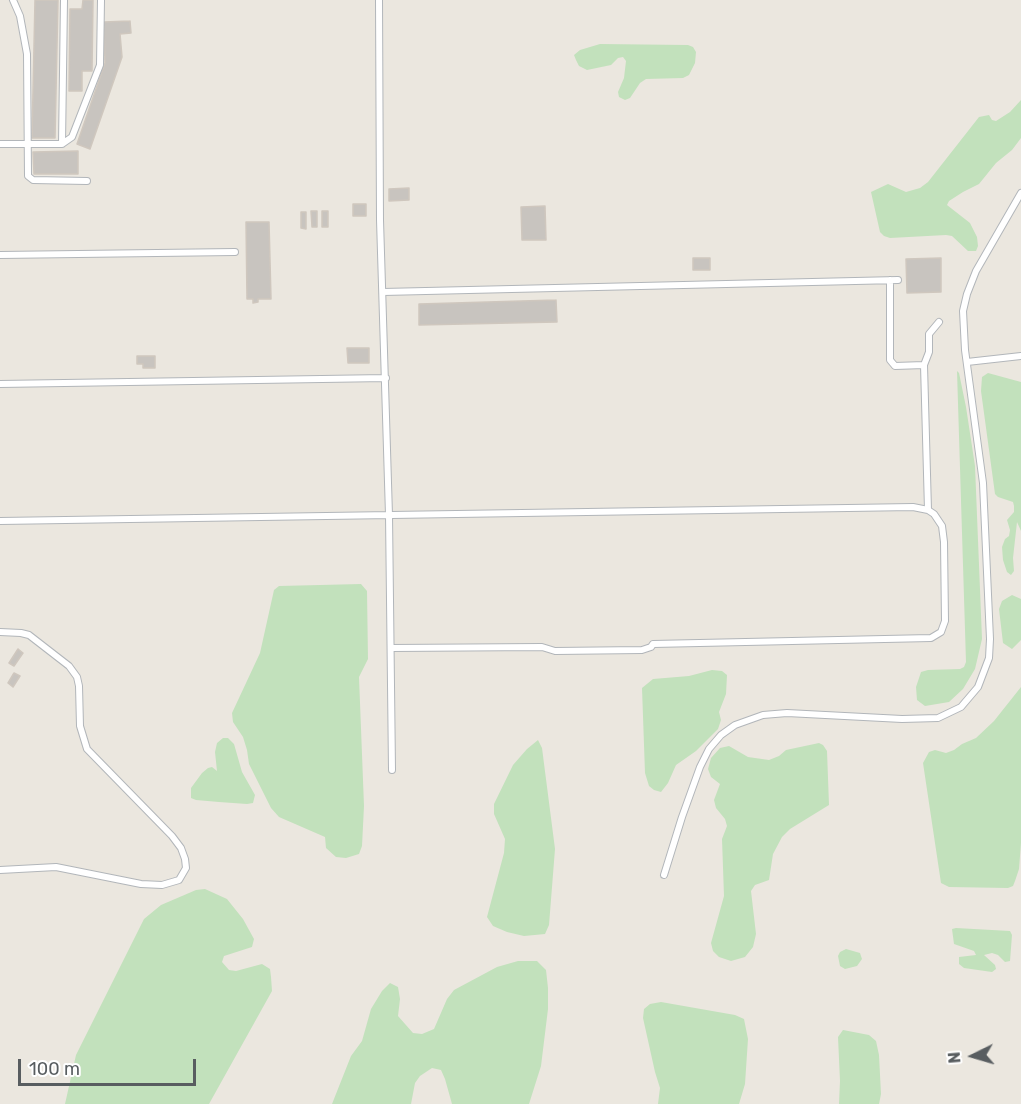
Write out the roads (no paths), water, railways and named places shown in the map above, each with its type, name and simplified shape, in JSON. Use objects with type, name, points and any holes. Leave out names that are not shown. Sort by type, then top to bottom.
[{"type":"lane","points":[[13,0],[21,16],[27,54],[26,172],[30,179],[87,181]]},
{"type":"lane","points":[[62,144],[64,0]]},
{"type":"lane","points":[[0,144],[62,144],[72,137],[100,65],[101,0]]},
{"type":"lane","points":[[379,0],[380,220],[389,515],[392,770]]},
{"type":"lane","points":[[664,875],[700,767],[709,749],[721,735],[735,725],[763,715],[787,713],[902,719],[938,718],[960,707],[978,687],[989,658],[990,639],[982,483],[963,311],[976,271],[1021,193]]},
{"type":"lane","points":[[0,255],[235,252]]},
{"type":"lane","points":[[890,280],[890,360],[895,366],[924,365]]},
{"type":"lane","points":[[383,292],[898,280]]},
{"type":"lane","points":[[928,510],[924,365],[929,352],[929,334],[939,322]]},
{"type":"lane","points":[[967,362],[1021,356]]},
{"type":"lane","points":[[0,384],[386,378]]},
{"type":"lane","points":[[0,521],[913,507],[934,513],[942,526],[945,621],[941,632],[931,638],[653,644],[642,650],[555,651],[542,647],[391,648]]},
{"type":"lane","points":[[0,632],[29,635],[69,666],[77,677],[79,686],[80,726],[87,749],[172,836],[181,848],[186,868],[178,880],[162,885],[141,884],[56,867],[0,870]]}]
